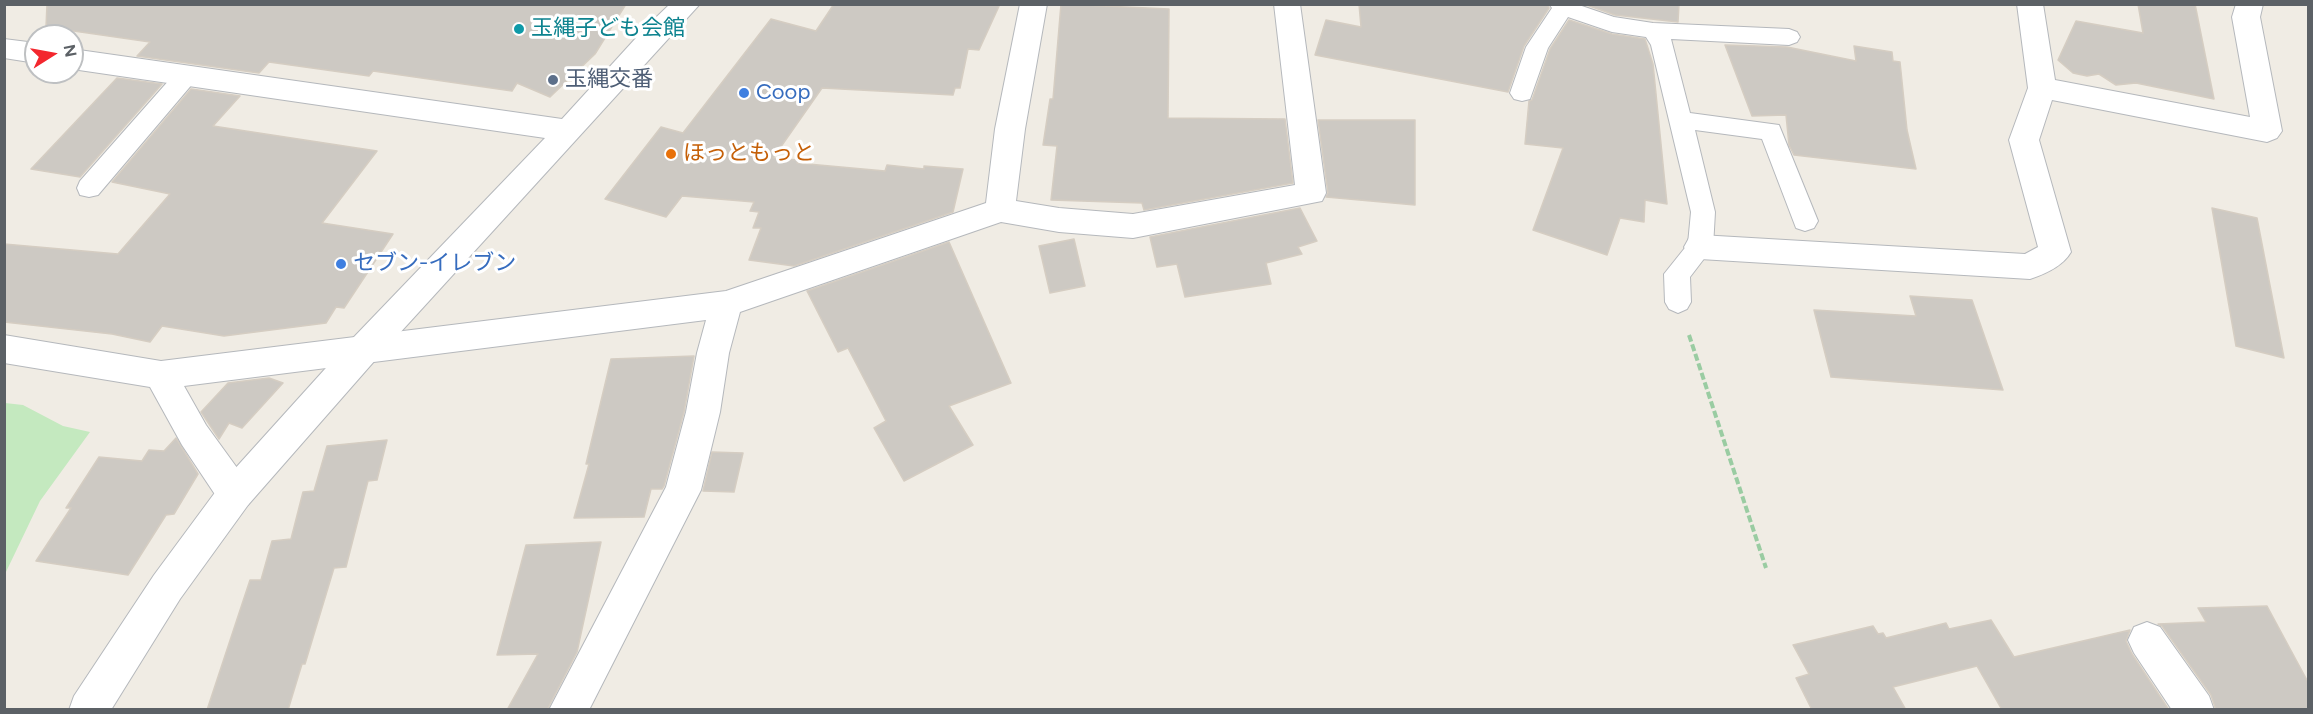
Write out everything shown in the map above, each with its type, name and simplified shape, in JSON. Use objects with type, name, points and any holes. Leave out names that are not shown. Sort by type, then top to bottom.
[{"type":"street","points":[[88,710],[167,587],[235,494],[365,348],[569,131],[656,34],[687,4]]},
{"type":"street","points":[[1000,210],[1010,129],[1034,4]]},
{"type":"street","points":[[4,349],[161,375],[726,304],[1000,210],[1059,220],[1133,226],[1311,192],[1287,4]]},
{"type":"street","points":[[1700,247],[2030,267],[2055,252],[2024,140],[2042,88],[2030,4]]},
{"type":"street","points":[[2042,88],[2267,131],[2247,17],[2250,4]]},
{"type":"street","points":[[4,48],[24,51]]},
{"type":"street","points":[[84,61],[569,131]]},
{"type":"street","points":[[568,710],[683,490],[703,412],[713,353],[726,304]]},
{"type":"street","points":[[161,375],[194,435],[235,494]]},
{"type":"street","points":[[2147,640],[2194,710]]},
{"type":"lane","points":[[1522,93],[1537,47],[1561,6],[1612,24],[1653,31],[1789,37]]},
{"type":"lane","points":[[1653,31],[1662,44],[1703,212],[1700,247],[1677,274],[1678,302]]},
{"type":"lane","points":[[89,188],[186,76]]},
{"type":"lane","points":[[1680,120],[1771,131],[1805,221]]},
{"type":"path","points":[[1678,302],[1766,568]]},
{"type":"green space","points":[[5,403],[23,405],[63,426],[90,432],[40,501],[5,574]]},
{"type":"building","points":[[47,4],[626,4],[595,54],[550,97],[517,83],[512,91],[373,71],[369,76],[269,62],[259,73],[137,56],[150,42],[84,32],[84,24],[46,24]]},
{"type":"building","points":[[834,4],[1000,4],[979,50],[968,49],[960,88],[955,88],[953,95],[822,88],[773,158],[798,160],[797,163],[885,171],[887,165],[924,169],[924,166],[963,169],[953,212],[794,266],[749,260],[761,228],[753,228],[759,212],[750,211],[754,202],[682,196],[666,217],[605,199],[661,127],[683,133],[771,19],[816,31]]},
{"type":"building","points":[[1061,4],[1169,9],[1168,118],[1285,119],[1293,183],[1144,210],[1142,203],[1051,200],[1057,146],[1043,145],[1050,99],[1053,99]]},
{"type":"building","points":[[1359,4],[1547,4],[1549,8],[1524,46],[1508,92],[1315,55],[1326,20],[1361,27]]},
{"type":"building","points":[[1584,4],[1679,4],[1678,22],[1615,15]]},
{"type":"building","points":[[2138,4],[2195,4],[2214,99],[2136,83],[2116,85],[2099,74],[2087,76],[2073,73],[2058,60],[2076,21],[2143,33]]},
{"type":"building","points":[[1569,20],[1612,34],[1645,39],[1653,64],[1667,204],[1645,200],[1644,222],[1620,218],[1607,255],[1533,230],[1563,148],[1525,144],[1529,101],[1532,100],[1550,49]]},
{"type":"building","points":[[1725,45],[1787,47],[1856,61],[1854,46],[1892,52],[1893,61],[1900,62],[1907,130],[1916,169],[1794,155],[1789,145],[1786,115],[1752,116]]},
{"type":"building","points":[[117,78],[162,84],[80,177],[31,169]]},
{"type":"building","points":[[191,89],[240,96],[213,126],[377,151],[322,223],[393,234],[344,308],[336,307],[326,323],[224,336],[162,326],[150,342],[112,334],[4,322],[4,244],[118,254],[170,194],[112,182]]},
{"type":"building","points":[[1318,120],[1415,120],[1415,205],[1326,197],[1328,193]]},
{"type":"building","points":[[1300,208],[1317,241],[1298,247],[1302,254],[1266,263],[1271,284],[1185,297],[1177,264],[1157,267],[1150,237]]},
{"type":"building","points":[[2212,208],[2257,218],[2284,358],[2236,346]]},
{"type":"building","points":[[1074,239],[1085,286],[1050,293],[1039,246]]},
{"type":"building","points":[[949,242],[1011,383],[949,406],[973,445],[904,481],[874,428],[886,421],[848,348],[838,352],[807,291]]},
{"type":"building","points":[[1910,296],[1972,300],[2003,390],[1831,377],[1814,310],[1916,316]]},
{"type":"building","points":[[694,356],[684,412],[664,486],[662,489],[651,489],[644,517],[574,518],[589,464],[586,464],[611,359]]},
{"type":"building","points":[[269,378],[283,383],[242,428],[229,423],[219,439],[201,412],[228,383]]},
{"type":"building","points":[[176,438],[198,474],[174,514],[166,515],[128,575],[36,561],[71,508],[66,508],[99,457],[142,461],[149,450],[164,451]]},
{"type":"building","points":[[387,440],[377,480],[368,481],[346,567],[334,568],[305,664],[302,664],[288,710],[207,710],[250,580],[261,580],[272,541],[291,539],[303,492],[314,491],[327,446]]},
{"type":"building","points":[[712,452],[743,453],[734,492],[703,491]]},
{"type":"building","points":[[601,542],[577,652],[547,710],[507,710],[538,654],[497,655],[526,545]]},
{"type":"building","points":[[2267,606],[2308,682],[2308,710],[2216,710],[2211,695],[2162,626],[2158,624],[2206,622],[2198,608]]},
{"type":"building","points":[[1991,620],[2014,657],[2130,630],[2126,641],[2132,654],[2169,710],[2002,710],[1977,666],[1893,687],[1906,710],[1812,710],[1796,678],[1809,674],[1793,645],[1873,626],[1878,634],[1883,633],[1886,638],[1946,623],[1949,629]]},
{"type":"place","name":"玉縄子ども会館","points":[[519,29]]},
{"type":"place","name":"玉縄交番","points":[[553,80]]},
{"type":"place","name":"Coop","points":[[744,93]]},
{"type":"place","name":"ほっともっと","points":[[671,154]]},
{"type":"place","name":"セブン-イレブン","points":[[341,264]]}]
